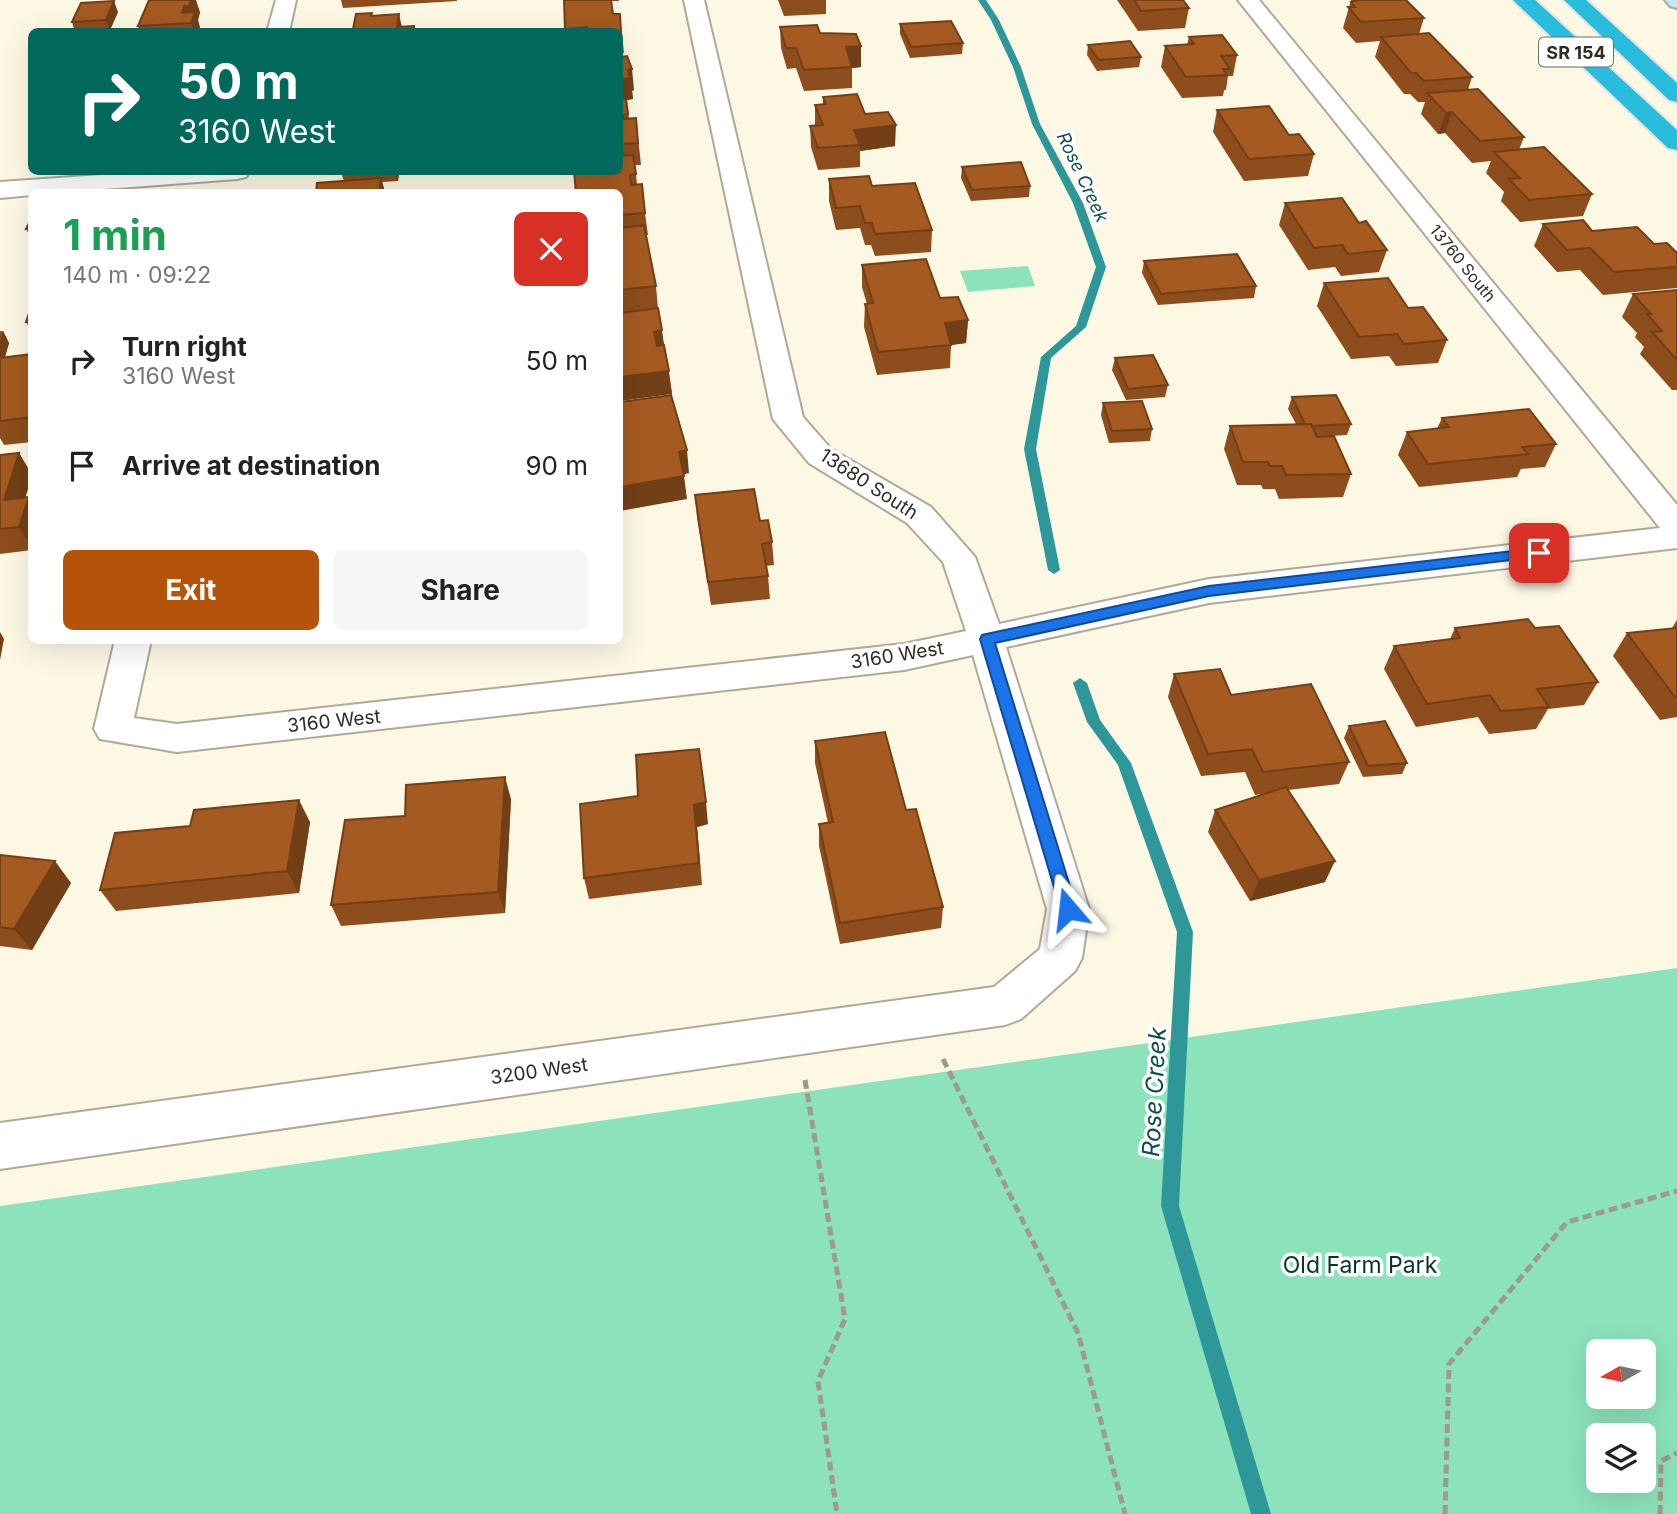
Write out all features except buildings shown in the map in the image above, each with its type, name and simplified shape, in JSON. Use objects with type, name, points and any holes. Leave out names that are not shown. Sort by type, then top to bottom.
[{"type":"highway","points":[[1507,0],[1559,47],[1630,102]]},
{"type":"highway","name":"SR 154","points":[[1522,0],[1677,143]]},
{"type":"highway","name":"SR 154","points":[[1575,0],[1677,95]]},
{"type":"street","points":[[279,28],[286,0]]},
{"type":"street","name":"13680 South","points":[[694,0],[788,419],[820,456],[919,515],[958,557],[987,639],[1068,909],[1060,958]]},
{"type":"street","name":"13760 South","points":[[1248,0],[1677,527]]},
{"type":"street","points":[[0,190],[198,175]]},
{"type":"street","name":"3160 West","points":[[133,644],[113,729],[177,738],[904,657],[1209,591],[1677,537]]},
{"type":"street","name":"3200 West","points":[[0,1146],[1006,1005],[1060,958]]},
{"type":"path","points":[[942,1055],[1078,1333],[1125,1514]]},
{"type":"path","points":[[805,1080],[845,1319],[818,1381],[838,1514]]},
{"type":"path","points":[[1445,1514],[1449,1364],[1567,1222],[1677,1191]]},
{"type":"path","points":[[1660,1514],[1661,1461],[1677,1453]]},
{"type":"green space","points":[[1028,266],[1035,286],[968,292],[960,271]]},
{"type":"green space","name":"Old Farm Park","points":[[1677,968],[1677,1514],[0,1514],[0,1206]]},
{"type":"waterway","name":"Rose Creek","points":[[982,0],[995,20],[1017,67],[1036,124],[1078,203],[1101,267],[1081,327],[1046,357],[1030,449],[1054,570]]},
{"type":"waterway","name":"Rose Creek","points":[[1080,683],[1094,722],[1124,763],[1185,932],[1170,1206],[1261,1514]]},
{"type":"route","points":[[1068,909],[987,639],[1209,591],[1539,553]]}]
